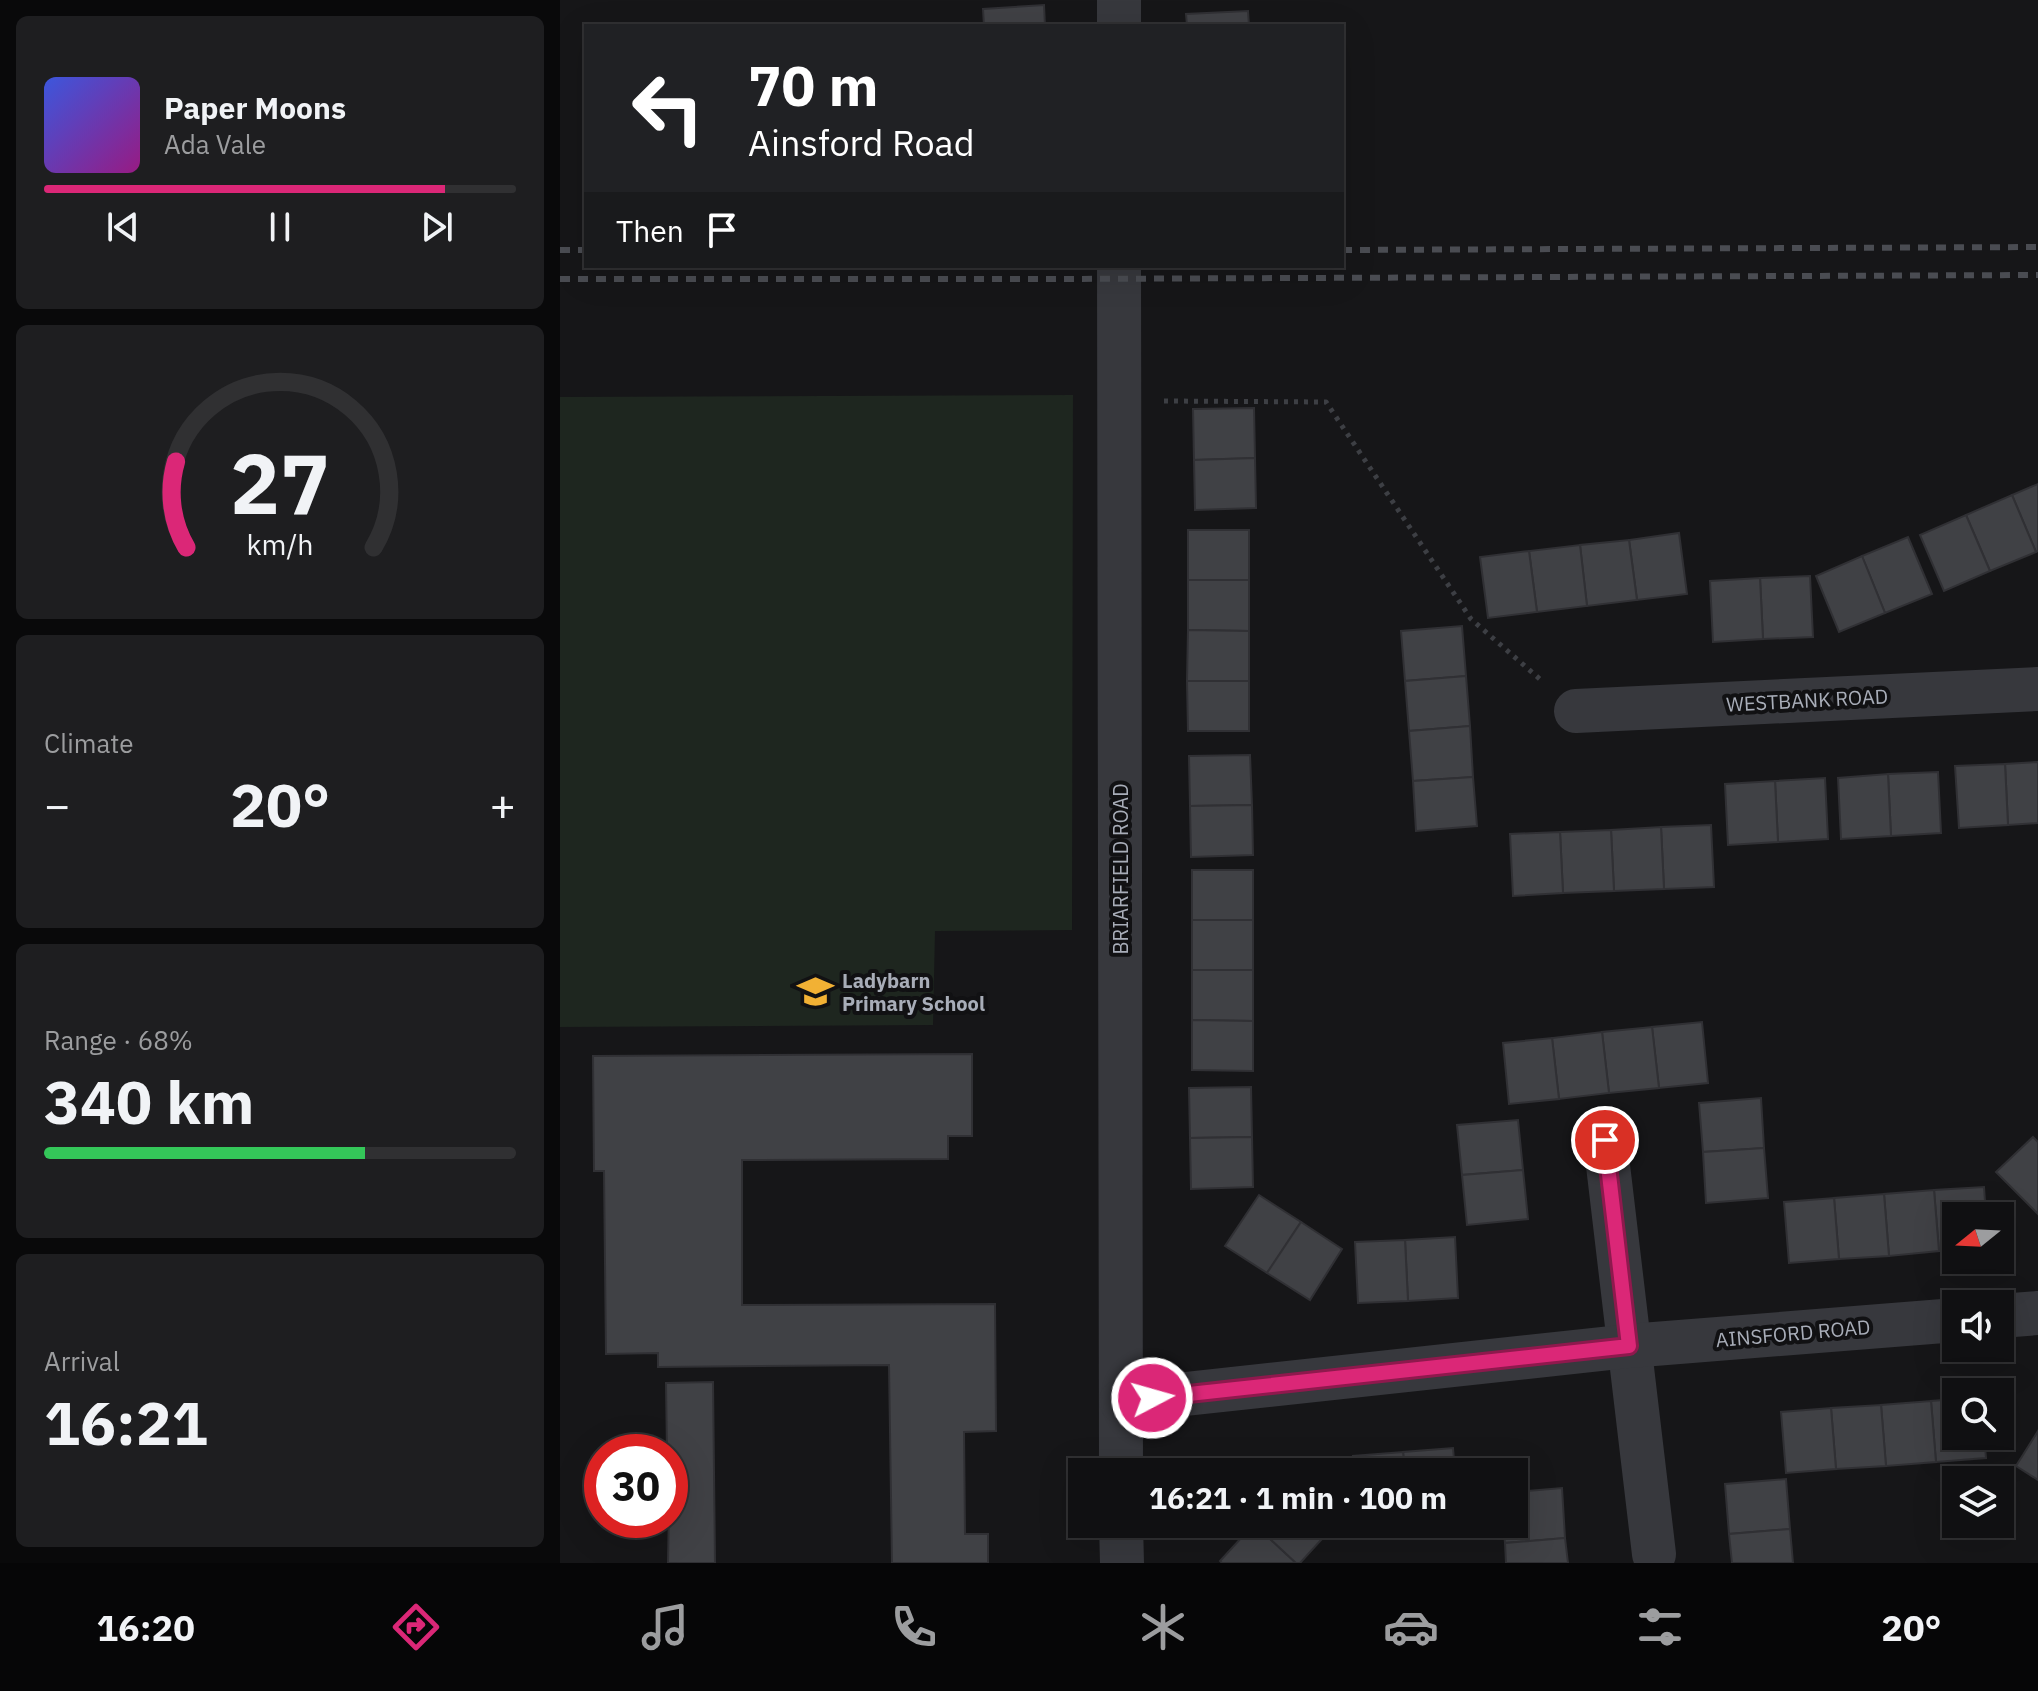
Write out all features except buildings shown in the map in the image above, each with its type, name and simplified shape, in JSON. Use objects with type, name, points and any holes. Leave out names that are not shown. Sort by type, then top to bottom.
[{"type":"street","points":[[1119,0],[1119,24]]},
{"type":"street","name":"BRIARFIELD ROAD","points":[[1119,268],[1121,1458]]},
{"type":"street","name":"WESTBANK ROAD","points":[[1576,711],[2038,689]]},
{"type":"street","points":[[1605,1140],[1654,1554]]},
{"type":"street","points":[[2014,1315],[2038,1313]]},
{"type":"street","name":"AINSFORD ROAD","points":[[1121,1401],[1629,1346],[1942,1321]]},
{"type":"street","points":[[1121,1538],[1122,1563]]},
{"type":"path","points":[[1120,401],[1326,402],[1471,619],[1576,711]]},
{"type":"shaded area","points":[[1073,395],[1072,930],[935,931],[933,1025],[560,1027],[560,397]]},
{"type":"railway","points":[[1344,250],[2038,247]]},
{"type":"railway","points":[[560,250],[584,250]]},
{"type":"railway","points":[[560,279],[2038,275]]},
{"type":"place","name":"Ladybarn Primary School","points":[[816,991]]},
{"type":"route","points":[[1152,1398],[1629,1346],[1605,1140]]}]
